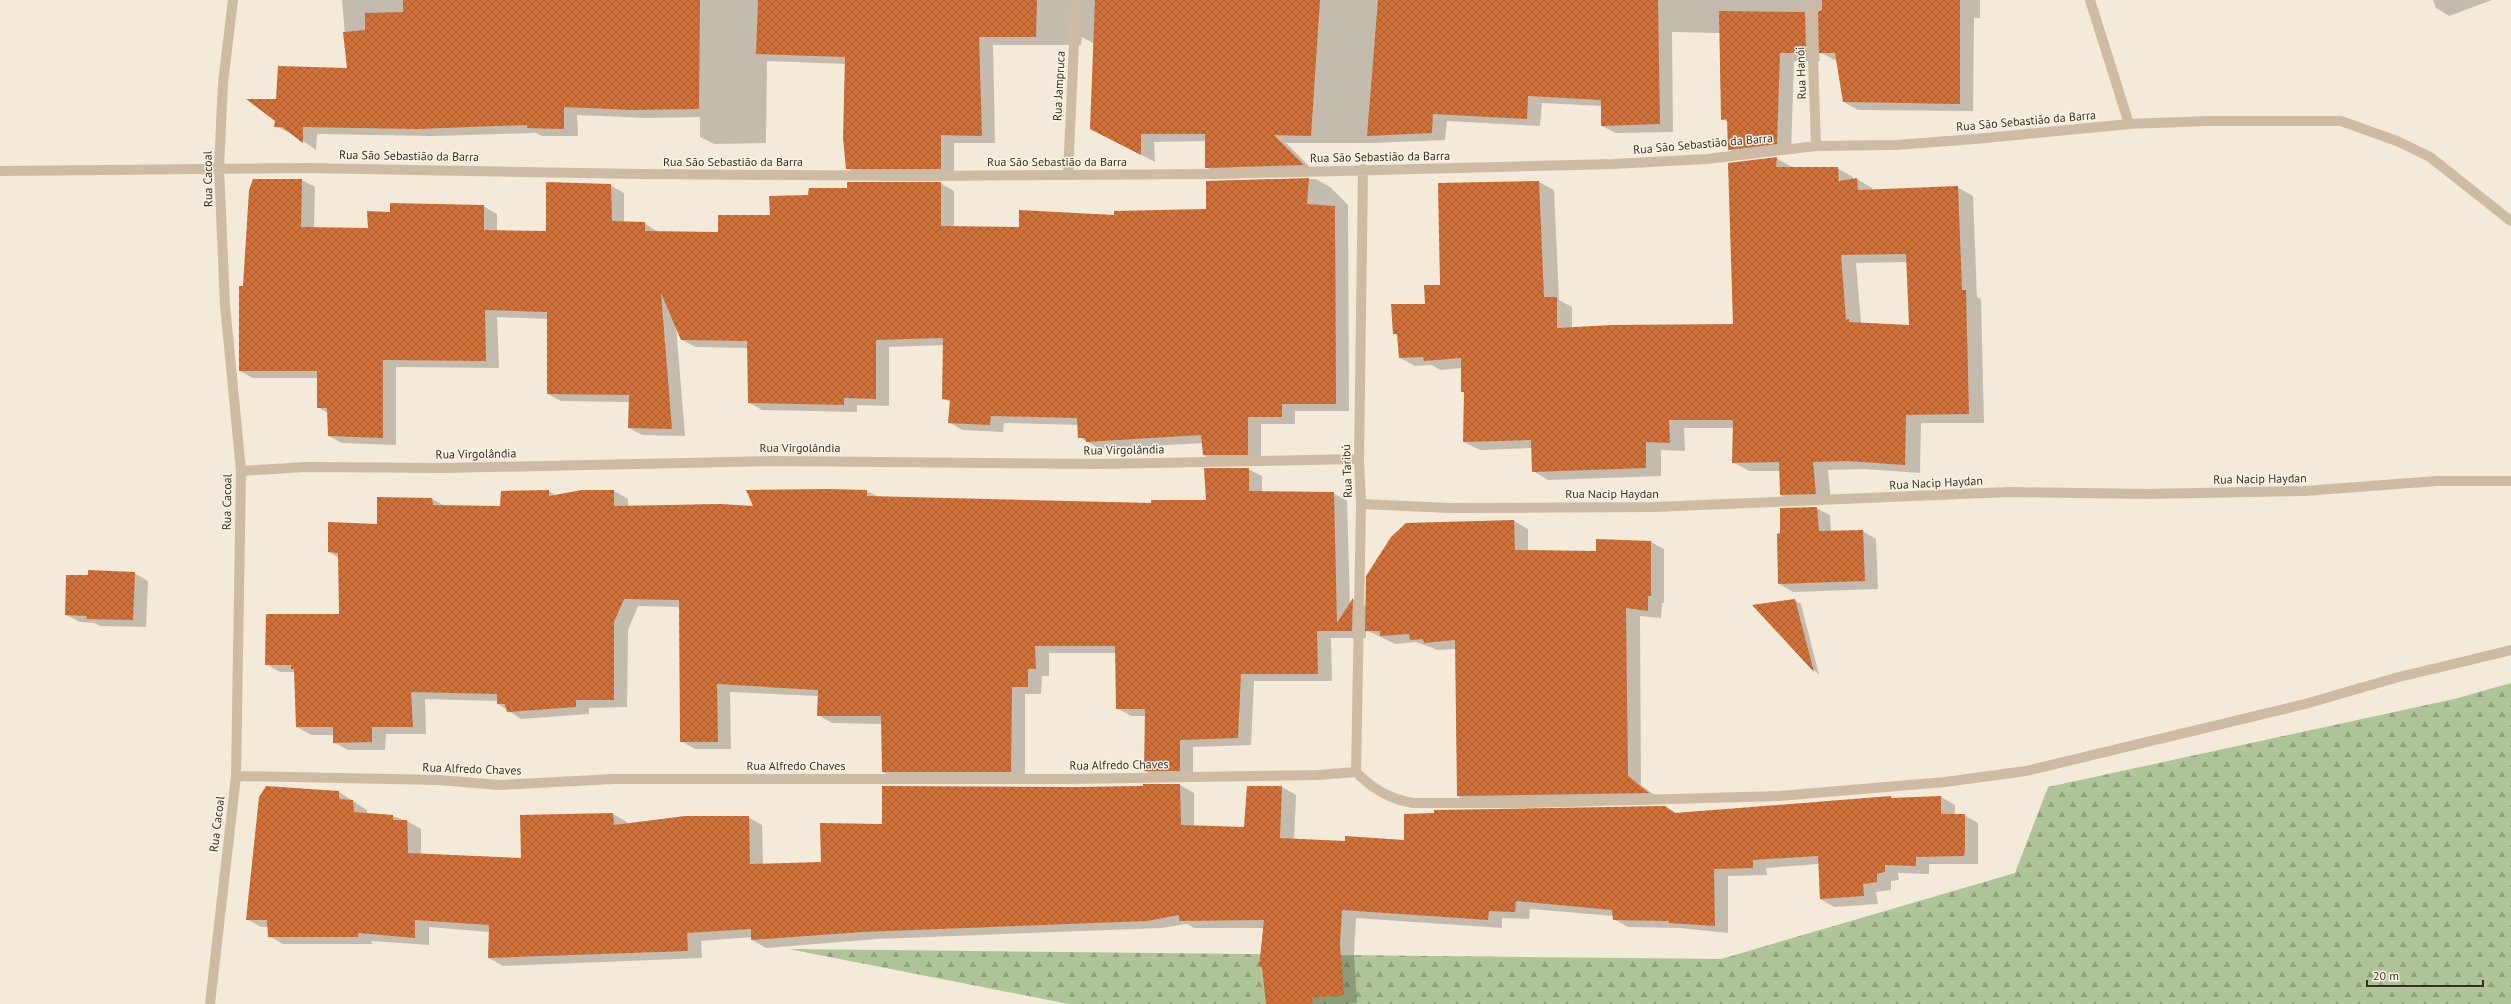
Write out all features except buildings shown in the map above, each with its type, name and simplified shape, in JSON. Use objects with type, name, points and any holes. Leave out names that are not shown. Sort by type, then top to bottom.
[{"type":"street","name":"Rua Cacoal","points":[[210,1004],[236,776],[241,471],[225,306],[219,168],[223,84],[233,0]]},
{"type":"street","name":"Rua Jampruca","points":[[1068,174],[1076,0]]},
{"type":"street","name":"Rua Hanói","points":[[1811,0],[1816,146]]},
{"type":"street","points":[[2090,0],[2129,124]]},
{"type":"street","name":"Rua São Sebastião da Barra","points":[[0,171],[357,168],[640,174],[919,176],[1216,174],[1363,169],[1532,167],[1699,160],[1816,146],[1896,145],[2129,124],[2222,120],[2341,121],[2397,141],[2430,157],[2511,221]]},
{"type":"street","name":"Rua Taribú","points":[[1356,772],[1361,504],[1359,460],[1363,169]]},
{"type":"street","name":"Rua Virgolândia","points":[[241,471],[305,466],[444,468],[771,461],[1098,464],[1270,459],[1359,460]]},
{"type":"street","name":"Rua Nacip Haydan","points":[[1361,504],[1450,508],[1654,507],[2008,492],[2146,494],[2304,491],[2437,481],[2511,481]]},
{"type":"street","points":[[1356,772],[1383,794],[1394,800],[1413,803],[1676,800],[1779,796],[1945,782],[2026,771],[2305,704],[2395,678],[2511,650]]},
{"type":"street","name":"Rua Alfredo Chaves","points":[[236,776],[370,778],[506,785],[614,779],[1068,779],[1318,775],[1356,772]]},
{"type":"green space","points":[[2511,683],[2511,1004],[1069,1004],[789,949],[1721,959],[2015,873],[2048,787],[2454,699]]}]
